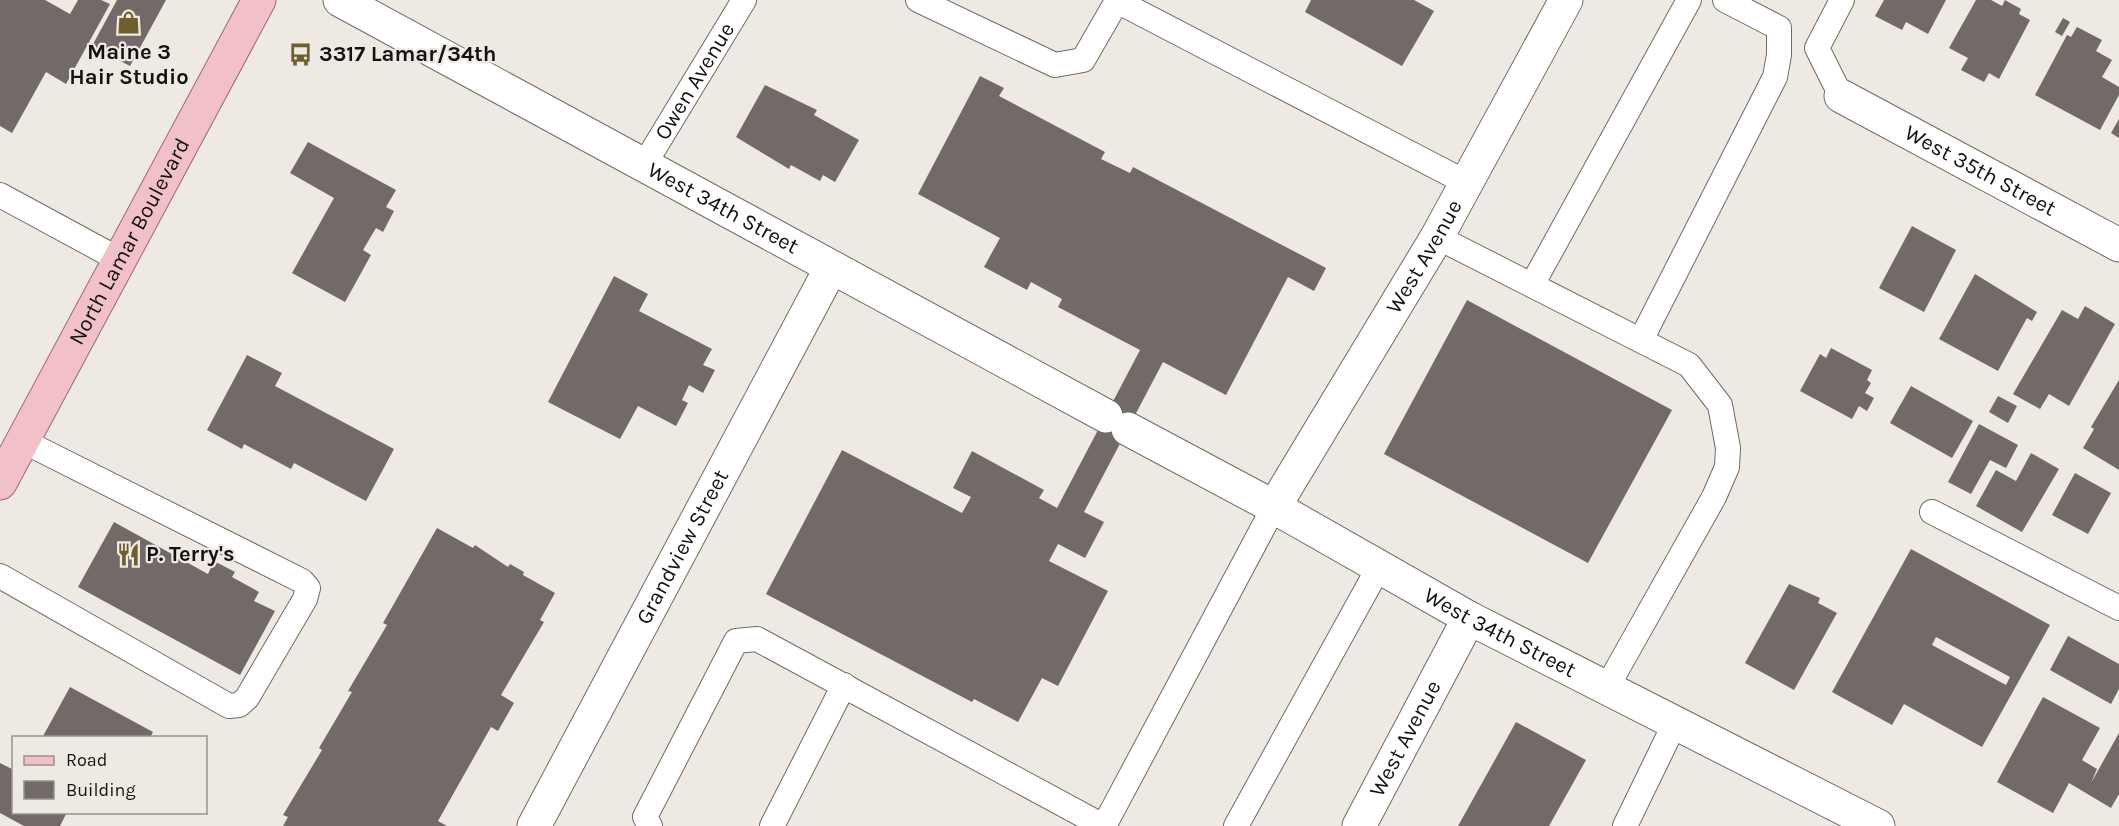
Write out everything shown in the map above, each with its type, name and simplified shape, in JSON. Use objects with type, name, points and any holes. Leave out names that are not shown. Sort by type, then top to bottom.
[{"type":"main road","name":"North Lamar Boulevard","points":[[0,483],[259,0]]},
{"type":"street","name":"West 34th Street","points":[[340,0],[1274,507],[1469,618],[1866,823]]},
{"type":"street","name":"West Avenue","points":[[1274,507],[1437,237],[1566,0]]},
{"type":"street","name":"West 35th Street","points":[[1841,96],[2119,244]]},
{"type":"street","name":"Grandview Street","points":[[534,826],[831,268]]},
{"type":"street","name":"West Avenue","points":[[1359,826],[1469,618]]},
{"type":"lane","name":"Owen Avenue","points":[[644,165],[744,0]]},
{"type":"lane","points":[[918,0],[1055,65],[1083,60],[1117,1],[1467,183]]},
{"type":"lane","points":[[1532,285],[1689,0]]},
{"type":"lane","points":[[1641,340],[1775,77],[1779,55],[1779,28],[1725,0]]},
{"type":"lane","points":[[1841,96],[1817,48],[1842,0]]},
{"type":"lane","points":[[0,195],[120,260]]},
{"type":"lane","points":[[1437,237],[1689,365],[1720,405],[1728,448],[1727,467],[1714,497],[1606,689]]},
{"type":"lane","points":[[0,576],[229,706],[239,705],[247,698],[304,599],[308,588],[302,581],[23,441]]},
{"type":"lane","points":[[650,826],[645,817],[736,640],[758,639],[1104,826],[1274,507]]},
{"type":"lane","points":[[1932,512],[2119,608]]},
{"type":"lane","points":[[1236,826],[1379,567]]},
{"type":"lane","points":[[772,826],[844,685]]},
{"type":"lane","points":[[1625,826],[1674,724]]},
{"type":"building","points":[[0,0],[45,0],[70,14],[78,0],[101,0],[110,4],[66,84],[46,72],[12,133],[0,126]]},
{"type":"building","name":"Maine 3 Hair Studio","points":[[117,0],[166,0],[130,66],[92,46]]},
{"type":"building","points":[[1311,0],[1414,0],[1434,11],[1402,66],[1305,12]]},
{"type":"building","points":[[1884,0],[1946,0],[1928,34],[1906,22],[1902,30],[1875,16]]},
{"type":"building","points":[[1976,0],[1991,0],[2002,6],[2005,0],[2021,9],[2019,14],[2030,20],[1999,79],[1989,73],[1984,82],[1961,70],[1968,58],[1949,48]]},
{"type":"building","points":[[2063,18],[2070,22],[2062,36],[2055,32]]},
{"type":"building","points":[[2077,27],[2102,40],[2096,51],[2112,60],[2102,77],[2119,87],[2119,95],[2100,130],[2035,95],[2067,35],[2071,37]]},
{"type":"building","points":[[980,76],[1004,88],[999,96],[1105,152],[1101,159],[1130,173],[1133,167],[1326,268],[1314,291],[1288,277],[1226,395],[1163,362],[1084,512],[1104,522],[1085,558],[1058,544],[1049,561],[1108,591],[1058,686],[1042,678],[1018,722],[974,699],[972,702],[766,594],[842,450],[962,513],[971,497],[953,488],[972,451],[1044,490],[1039,498],[1057,508],[1140,350],[1058,307],[1062,299],[1031,282],[1027,290],[984,267],[1000,238],[918,194]]},
{"type":"building","points":[[765,85],[817,110],[814,115],[859,140],[835,182],[823,175],[820,181],[791,165],[789,169],[736,137]]},
{"type":"building","points":[[2119,119],[2119,138],[2111,133]]},
{"type":"building","points":[[308,142],[396,190],[386,207],[394,211],[383,232],[376,228],[363,250],[371,255],[345,302],[292,273],[334,198],[290,173]]},
{"type":"building","points":[[1912,226],[1956,250],[1924,312],[1879,288]]},
{"type":"building","points":[[1975,274],[2037,312],[2032,321],[2027,318],[1998,371],[1939,339]]},
{"type":"building","points":[[614,276],[648,294],[639,311],[712,349],[703,365],[715,370],[703,393],[689,385],[682,400],[688,403],[676,426],[638,406],[620,439],[548,402]]},
{"type":"building","points":[[1467,300],[1672,410],[1588,563],[1384,454]]},
{"type":"building","points":[[2085,306],[2115,324],[2069,406],[2049,394],[2040,409],[2013,394],[2062,310],[2078,319]]},
{"type":"building","points":[[1831,348],[1872,370],[1867,380],[1871,383],[1865,393],[1874,398],[1867,411],[1859,406],[1852,419],[1800,391],[1820,354],[1826,358]]},
{"type":"building","points":[[247,355],[282,373],[275,386],[394,449],[366,501],[294,463],[291,469],[244,444],[242,449],[207,430]]},
{"type":"building","points":[[2119,380],[2119,470],[2083,448],[2094,429],[2091,427]]},
{"type":"building","points":[[1911,386],[1973,421],[1952,458],[1890,423]]},
{"type":"building","points":[[1998,396],[2017,406],[2008,423],[1989,412]]},
{"type":"building","points":[[1979,424],[2018,445],[2006,468],[1990,460],[1971,494],[1948,482]]},
{"type":"building","points":[[2031,453],[2059,469],[2022,532],[1976,506],[1996,470],[2016,481]]},
{"type":"building","points":[[2075,473],[2111,493],[2088,534],[2052,515]]},
{"type":"building","points":[[114,522],[208,574],[214,561],[235,572],[232,577],[259,592],[254,601],[275,611],[240,675],[78,587]]},
{"type":"building","points":[[437,528],[473,548],[475,545],[508,567],[510,564],[524,572],[523,575],[555,593],[540,620],[544,622],[501,695],[514,703],[498,731],[491,727],[438,821],[447,826],[283,826],[288,817],[283,815],[322,750],[319,748],[352,692],[348,691],[387,625],[383,623]]},
{"type":"building","points":[[1911,549],[2050,625],[1982,747],[1904,704],[1892,725],[1832,692]],"holes":[[[1936,637],[2010,677],[2006,685],[1932,645]]]},
{"type":"building","points":[[1789,584],[1820,598],[1818,603],[1837,613],[1794,690],[1745,663]]},
{"type":"building","points":[[2068,636],[2119,664],[2119,689],[2111,704],[2050,670]]},
{"type":"building","points":[[70,687],[153,732],[151,736],[43,736]]},
{"type":"building","points":[[2043,697],[2100,728],[2082,760],[2097,769],[2091,783],[2119,733],[2119,794],[2111,808],[2069,783],[2053,813],[1997,782]]},
{"type":"building","points":[[1516,722],[1586,760],[1549,826],[1458,826]]},
{"type":"building","points":[[0,763],[12,769],[12,814],[66,814],[60,826],[24,826],[0,813]]},
{"type":"place","name":"Maine 3 Hair Studio","points":[[129,23]]},
{"type":"place","name":"3317 Lamar/34th","points":[[301,54]]},
{"type":"place","name":"P. Terry's","points":[[128,554]]}]
